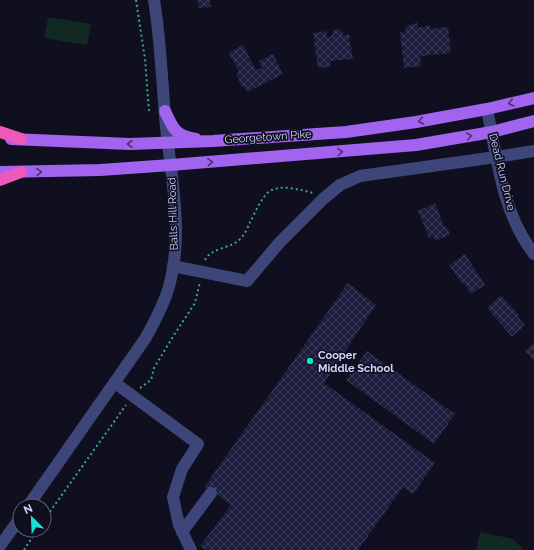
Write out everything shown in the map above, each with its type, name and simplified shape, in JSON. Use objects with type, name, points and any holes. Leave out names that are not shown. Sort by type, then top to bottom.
[{"type":"highway","points":[[0,132],[21,139]]},
{"type":"highway","points":[[0,180],[21,172]]},
{"type":"main road","name":"Georgetown Pike","points":[[0,138],[130,144],[168,144],[214,141],[369,129],[487,109],[534,98]]},
{"type":"main road","points":[[165,111],[174,129],[181,135],[214,141]]},
{"type":"main road","name":"Georgetown Pike","points":[[0,172],[100,170],[416,145],[492,132],[534,121]]},
{"type":"street","name":"Balls Hill Road","points":[[34,498],[145,339],[166,295],[174,266],[176,225],[159,29],[154,0]]},
{"type":"street","name":"Dead Run Drive","points":[[487,109],[496,157],[512,216],[522,236],[534,254]]},
{"type":"street","points":[[174,266],[247,281],[280,242],[323,199],[340,186],[360,176],[534,151]]},
{"type":"street","points":[[115,383],[198,444],[182,469],[173,497],[179,525],[191,550]]},
{"type":"street","points":[[182,532],[211,494]]},
{"type":"street","points":[[0,546],[12,529]]},
{"type":"path","points":[[136,0],[145,59],[149,112]]},
{"type":"path","points":[[52,509],[122,409],[139,389],[151,380],[154,368],[174,334],[195,303],[206,257],[234,244],[241,238],[260,204],[270,191],[278,188],[298,189],[323,199]]},
{"type":"path","points":[[24,550],[32,538]]},
{"type":"green space","points":[[48,17],[91,24],[87,45],[44,38]]},
{"type":"green space","points":[[480,532],[513,539],[524,550],[476,550]]},
{"type":"building","points":[[197,0],[210,0],[211,7],[199,8]]},
{"type":"building","points":[[417,23],[418,28],[429,25],[431,29],[448,27],[451,53],[420,56],[421,66],[404,68],[400,32],[405,33],[406,26]]},
{"type":"building","points":[[340,29],[343,32],[343,35],[349,35],[353,59],[330,61],[330,67],[318,68],[313,33],[327,31],[327,37],[332,36],[334,30]]},
{"type":"building","points":[[243,45],[256,70],[262,68],[259,61],[273,54],[283,74],[247,92],[244,87],[242,87],[236,73],[239,72],[229,53]]},
{"type":"building","points":[[435,203],[445,228],[447,227],[450,235],[435,241],[433,236],[429,238],[418,211]]},
{"type":"building","points":[[465,254],[485,285],[471,294],[465,284],[463,285],[449,265]]},
{"type":"building","points":[[348,283],[376,305],[324,383],[435,463],[413,494],[403,487],[358,550],[206,550],[200,546],[231,505],[205,486]]},
{"type":"building","points":[[501,295],[519,315],[518,317],[525,325],[512,337],[487,308]]},
{"type":"building","points":[[534,343],[534,361],[525,351]]},
{"type":"building","points":[[367,351],[455,414],[434,444],[346,380]]},
{"type":"place","name":"Cooper Middle School","points":[[310,361]]}]
